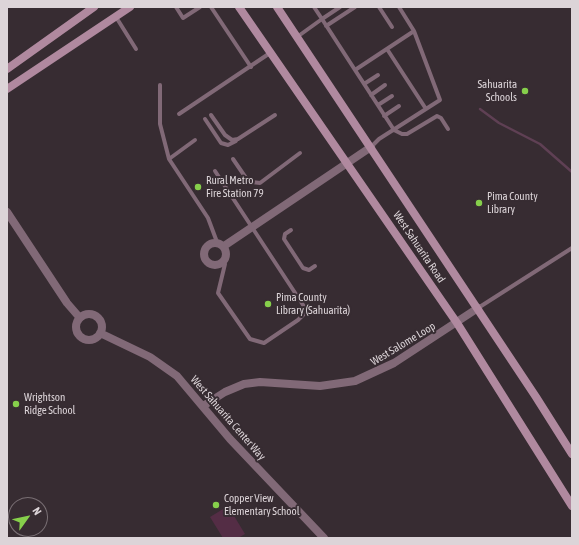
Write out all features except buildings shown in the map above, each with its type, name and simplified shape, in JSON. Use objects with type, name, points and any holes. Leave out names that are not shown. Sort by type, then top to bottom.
[{"type":"main road","points":[[7,69],[94,7]]},
{"type":"main road","points":[[7,90],[130,7]]},
{"type":"main road","name":"West Sahuarita Road","points":[[239,7],[348,162],[457,323],[572,506]]},
{"type":"main road","name":"West Sahuarita Road","points":[[277,7],[478,308],[572,454]]},
{"type":"street","points":[[220,244],[227,254],[218,265],[210,264],[204,255],[207,245],[220,244],[251,227],[371,147]]},
{"type":"street","points":[[7,212],[67,303],[80,318]]},
{"type":"street","name":"West Salome Loop","points":[[203,406],[225,392],[244,384],[260,382],[320,386],[355,381],[394,364],[478,308]]},
{"type":"street","points":[[90,314],[98,318],[102,325],[100,333],[92,340],[81,337],[76,326],[80,318],[90,314]]},
{"type":"street","name":"West Sahuarita Center Way","points":[[100,333],[150,357],[177,376],[230,439],[324,538]]},
{"type":"lane","points":[[176,7],[183,18],[200,7]]},
{"type":"lane","points":[[211,7],[250,67]]},
{"type":"lane","points":[[314,7],[394,130],[402,134],[407,134],[437,116],[441,118],[448,129]]},
{"type":"lane","points":[[297,37],[340,7]]},
{"type":"lane","points":[[326,26],[355,7]]},
{"type":"lane","points":[[378,7],[392,27]]},
{"type":"lane","points":[[371,147],[440,100],[414,31],[399,7]]},
{"type":"lane","points":[[116,17],[136,49]]},
{"type":"lane","points":[[355,70],[414,31]]},
{"type":"lane","points":[[387,49],[426,109]]},
{"type":"lane","points":[[179,114],[270,53]]},
{"type":"lane","points":[[392,66],[396,63]]},
{"type":"lane","points":[[399,77],[403,74]]},
{"type":"lane","points":[[364,84],[378,75]]},
{"type":"lane","points":[[406,87],[410,84]]},
{"type":"lane","points":[[160,85],[160,124],[168,159],[208,218],[220,244]]},
{"type":"lane","points":[[371,95],[385,86]]},
{"type":"lane","points":[[412,98],[417,95]]},
{"type":"lane","points":[[378,106],[392,96]]},
{"type":"lane","points":[[384,116],[399,106]]},
{"type":"lane","points":[[211,115],[225,136],[232,140],[238,140]]},
{"type":"lane","points":[[205,119],[224,144],[228,144],[238,140],[275,115]]},
{"type":"lane","points":[[168,159],[195,140]]},
{"type":"lane","points":[[233,159],[246,178],[252,182],[260,183],[300,153]]},
{"type":"lane","points":[[215,171],[307,311],[298,320],[264,343],[250,339],[218,293],[225,264],[222,262]]},
{"type":"lane","points":[[291,230],[285,234],[284,239],[303,268],[309,270],[315,266]]},
{"type":"lane","name":"West Salome Loop","points":[[478,308],[572,248]]},
{"type":"shaded area","points":[[228,506],[245,534],[238,538],[223,538],[210,517]]},
{"type":"waterway","points":[[480,109],[499,123],[540,144],[572,172]]},
{"type":"place","name":"Sahuarita Schools","points":[[525,91]]},
{"type":"place","name":"Rural Metro Fire Station 79","points":[[198,187]]},
{"type":"place","name":"Pima County Library","points":[[479,203]]},
{"type":"place","name":"Pima County Library (Sahuarita)","points":[[268,304]]},
{"type":"place","name":"Wrightson Ridge School","points":[[16,404]]},
{"type":"place","name":"Copper View Elementary School","points":[[216,505]]}]
